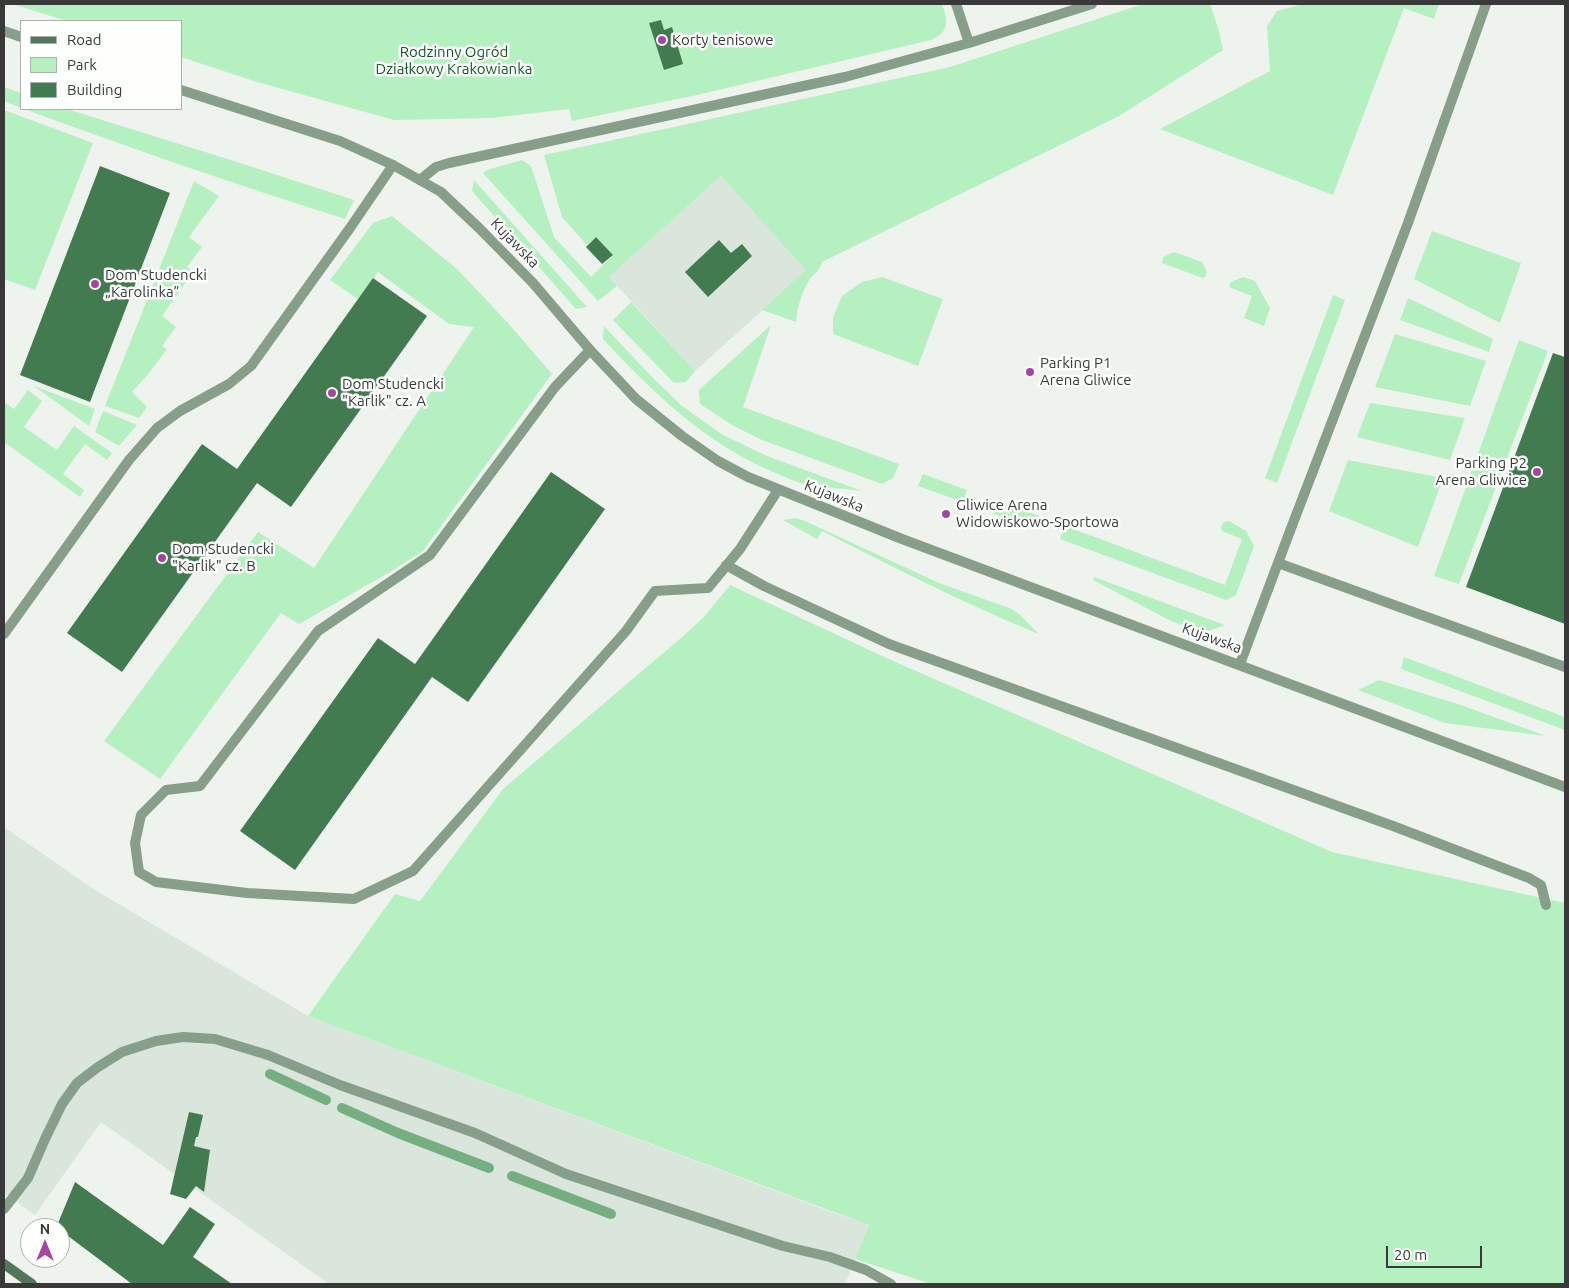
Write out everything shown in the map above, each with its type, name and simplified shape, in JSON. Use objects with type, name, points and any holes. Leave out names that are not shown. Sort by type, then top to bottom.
[{"type":"main road","points":[[4,1264],[32,1284]]},
{"type":"street","points":[[956,4],[969,42]]},
{"type":"street","points":[[420,180],[436,167],[449,163],[845,77],[969,42],[1092,4]]},
{"type":"street","points":[[1240,664],[1408,223],[1486,4]]},
{"type":"street","points":[[4,31],[20,37]]},
{"type":"street","name":"Kujawska","points":[[182,90],[340,141],[393,165],[441,192],[532,283],[590,350],[636,399],[682,436],[718,461],[748,477],[946,556],[1240,664],[1565,787]]},
{"type":"street","points":[[4,634],[129,460],[157,428],[180,412],[229,384],[251,366],[393,165]]},
{"type":"street","points":[[590,350],[556,387],[430,555],[318,631],[200,786],[166,790],[141,815],[135,842],[139,872],[156,882],[238,892],[354,899],[413,871],[626,631],[655,591],[708,588],[740,550],[778,490]]},
{"type":"street","points":[[1278,563],[1565,667]]},
{"type":"street","points":[[726,565],[764,586],[888,644],[1384,822],[1529,878],[1540,885],[1546,905]]},
{"type":"street","points":[[4,1209],[28,1178],[62,1104],[78,1083],[98,1067],[122,1052],[156,1041],[183,1037],[214,1039],[268,1055],[340,1085],[475,1133],[566,1174],[783,1246],[830,1258],[866,1270],[891,1284]]},
{"type":"shaded area","points":[[721,176],[807,270],[695,371],[609,277]]},
{"type":"shaded area","points":[[4,827],[95,890],[308,1016],[869,1225],[845,1284],[329,1284],[101,1122],[35,1215],[4,1193]]},
{"type":"green space","name":"Rodzinny Ogród Działkowy Krakowianka","points":[[12,4],[942,4],[946,25],[942,33],[931,40],[697,95],[572,121],[569,109],[492,118],[394,120],[257,82],[182,57],[182,20],[64,20]]},
{"type":"green space","points":[[1143,4],[1210,4],[1223,50],[1119,116],[822,262],[820,268],[808,282],[803,292],[796,322],[762,310],[806,270],[721,176],[609,277],[617,286],[598,301],[483,173],[490,169],[522,160],[531,166],[554,237],[591,277],[613,255],[596,237],[587,245],[562,217],[544,155],[950,67]]},
{"type":"green space","points":[[1303,4],[1439,4],[1434,19],[1404,8],[1333,195],[1160,129],[1270,71],[1267,26],[1277,11]]},
{"type":"green space","points":[[4,87],[20,93],[20,108],[4,101]]},
{"type":"green space","points":[[4,110],[93,143],[35,290],[4,279]]},
{"type":"green space","points":[[27,110],[70,110],[354,200],[345,219]]},
{"type":"green space","points":[[474,180],[587,307],[576,309],[472,191]]},
{"type":"green space","points":[[194,181],[219,196],[189,237],[202,247],[187,267],[193,272],[162,316],[176,327],[162,346],[167,349],[132,392],[147,407],[139,418],[105,406]]},
{"type":"green space","points":[[392,216],[457,269],[508,323],[552,374],[423,551],[299,624],[281,613],[160,779],[104,741],[258,532],[314,568],[474,327],[449,324],[378,272],[358,299],[330,280],[373,223]]},
{"type":"green space","points":[[1432,231],[1521,263],[1500,323],[1414,279]]},
{"type":"green space","points":[[1174,252],[1202,262],[1207,272],[1205,277],[1203,278],[1162,263],[1163,257]]},
{"type":"green space","points":[[882,277],[943,299],[918,366],[833,334],[833,317],[842,296],[862,282]]},
{"type":"green space","points":[[1243,277],[1255,281],[1270,308],[1264,326],[1244,318],[1252,296],[1229,286],[1231,282]]},
{"type":"green space","points":[[1333,295],[1345,300],[1277,483],[1265,478]]},
{"type":"green space","points":[[1408,298],[1493,339],[1489,352],[1400,320]]},
{"type":"green space","points":[[631,302],[695,371],[686,382],[674,383],[613,320]]},
{"type":"green space","points":[[771,325],[743,407],[899,464],[893,478],[882,484],[762,440],[732,425],[700,404],[699,390]]},
{"type":"green space","points":[[604,326],[682,406],[723,435],[767,456],[862,491],[798,482],[748,460],[725,446],[702,431],[660,397],[603,339]]},
{"type":"green space","points":[[1395,334],[1486,361],[1470,406],[1375,387]]},
{"type":"green space","points":[[1519,340],[1548,351],[1459,584],[1434,576]]},
{"type":"green space","points":[[34,386],[95,409],[89,426]]},
{"type":"green space","points":[[28,390],[42,401],[24,427],[57,450],[74,426],[112,453],[107,460],[85,444],[63,474],[84,490],[80,497],[4,442],[4,402],[14,409]]},
{"type":"green space","points":[[1370,403],[1465,418],[1450,460],[1357,437]]},
{"type":"green space","points":[[103,411],[137,425],[119,446],[95,432]]},
{"type":"green space","points":[[1348,460],[1443,478],[1418,547],[1329,511]]},
{"type":"green space","points":[[923,474],[967,490],[963,502],[918,486]]},
{"type":"green space","points":[[997,501],[1042,517],[1037,530],[992,513]]},
{"type":"green space","points":[[795,518],[939,583],[1012,609],[1039,634],[902,572],[822,531],[817,539],[783,520]]},
{"type":"green space","points":[[1229,521],[1246,531],[1254,546],[1236,595],[1226,600],[1060,539],[1065,526],[1225,585],[1242,539],[1222,531],[1221,527],[1224,522]]},
{"type":"green space","points":[[1094,577],[1225,625],[1203,633],[1169,620],[1093,580]]},
{"type":"green space","points":[[730,585],[891,660],[1332,852],[1565,903],[1565,1284],[931,1284],[855,1259],[869,1225],[308,1016],[395,894],[420,901],[503,789],[681,638],[704,617]]},
{"type":"green space","points":[[1404,657],[1565,717],[1565,730],[1401,669]]},
{"type":"green space","points":[[1379,680],[1461,705],[1546,736],[1445,723],[1358,690]]},
{"type":"building","points":[[661,20],[664,30],[672,27],[683,64],[664,70],[649,23]]},
{"type":"building","name":"Dom Studencki „Karolinka”","points":[[100,166],[170,193],[90,402],[20,375]]},
{"type":"building","points":[[596,237],[613,255],[602,264],[586,247]]},
{"type":"building","points":[[719,240],[731,253],[742,244],[752,256],[708,297],[685,272]]},
{"type":"building","points":[[373,278],[427,316],[291,507],[257,483],[122,672],[67,633],[202,444],[237,469]]},
{"type":"building","name":"Parking P2 Arena Gliwice","points":[[1553,353],[1565,357],[1565,624],[1466,587]]},
{"type":"building","points":[[551,472],[605,509],[468,702],[432,677],[295,870],[240,831],[378,638],[415,664]]},
{"type":"building","points":[[189,1112],[203,1115],[194,1146],[210,1150],[204,1192],[196,1186],[186,1199],[170,1194]]},
{"type":"building","points":[[75,1182],[163,1245],[190,1207],[215,1224],[193,1257],[232,1284],[132,1284],[70,1238],[70,1218],[60,1218]]},
{"type":"waterway","points":[[270,1074],[326,1100]]},
{"type":"waterway","points":[[342,1108],[398,1133],[489,1168]]},
{"type":"waterway","points":[[512,1176],[611,1214]]},
{"type":"place","name":"Korty tenisowe","points":[[662,40]]},
{"type":"place","name":"Dom Studencki „Karolinka”","points":[[95,284]]},
{"type":"place","name":"Parking P1 Arena Gliwice","points":[[1030,372]]},
{"type":"place","name":"Dom Studencki \"Karlik\" cz. A","points":[[332,393]]},
{"type":"place","name":"Parking P2 Arena Gliwice","points":[[1537,472]]},
{"type":"place","name":"Gliwice Arena Widowiskowo-Sportowa","points":[[946,514]]},
{"type":"place","name":"Dom Studencki \"Karlik\" cz. B","points":[[162,558]]}]
